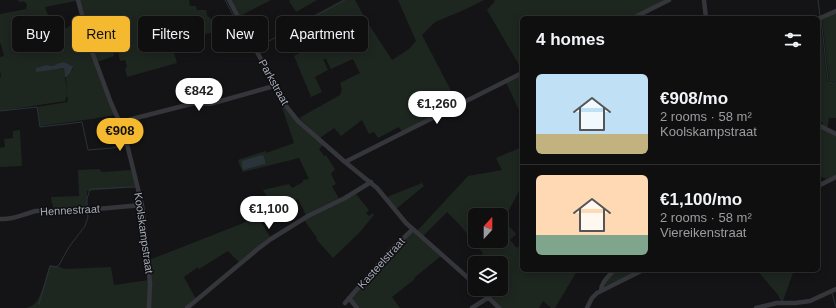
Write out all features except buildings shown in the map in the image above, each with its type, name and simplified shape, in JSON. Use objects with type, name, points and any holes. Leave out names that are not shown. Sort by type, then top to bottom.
[{"type":"street","name":"Koolskampstraat","points":[[78,0],[91,49],[111,103],[124,132],[142,205],[150,284],[149,308]]},
{"type":"street","name":"Parkstraat","points":[[229,0],[285,105],[298,121],[345,162],[371,182]]},
{"type":"street","points":[[637,16],[669,0]]},
{"type":"street","points":[[704,0],[706,16]]},
{"type":"street","points":[[820,18],[836,12]]},
{"type":"street","points":[[345,162],[520,74]]},
{"type":"street","points":[[120,122],[195,103],[210,104],[274,86]]},
{"type":"street","points":[[820,126],[836,134]]},
{"type":"street","points":[[820,185],[836,177]]},
{"type":"street","points":[[188,308],[258,248],[271,239],[308,216],[345,198],[371,182]]},
{"type":"street","name":"Kasteelstraat","points":[[371,182],[413,229],[468,278]]},
{"type":"street","name":"Hennestraat","points":[[0,219],[11,219],[36,211],[97,209],[142,205]]},
{"type":"street","name":"Kasteelstraat","points":[[345,303],[390,250],[413,229]]},
{"type":"street","points":[[600,291],[602,283],[612,272]]},
{"type":"street","points":[[587,308],[592,298],[600,291],[639,272]]},
{"type":"street","points":[[756,308],[777,303],[810,301],[836,289]]},
{"type":"street","points":[[472,308],[489,297],[499,308]]},
{"type":"street","name":"Kasteelstraat","points":[[349,298],[357,308]]},
{"type":"shaded area","points":[[17,0],[76,0],[45,7],[48,16],[12,16],[12,52],[64,52],[64,29],[72,25],[72,52],[91,52],[115,115],[40,126],[37,107],[67,102],[67,95],[65,101],[0,111],[0,57],[4,56],[0,43],[0,14],[26,9],[27,4],[22,1],[19,2]],"holes":[[[64,62],[72,66],[73,69],[66,77],[67,93],[64,68],[36,71],[36,68],[46,65],[53,66]]]},
{"type":"shaded area","points":[[79,0],[189,0],[190,6],[196,6],[197,10],[206,10],[207,15],[212,19],[212,32],[204,34],[204,16],[138,16],[138,52],[174,52],[177,63],[127,77],[125,60],[120,61],[118,52],[130,52],[130,16],[84,16]]},
{"type":"shaded area","points":[[231,0],[271,0],[240,16]]},
{"type":"shaded area","points":[[317,0],[296,12],[289,1]]},
{"type":"shaded area","points":[[342,0],[355,0],[364,16],[312,16]]},
{"type":"shaded area","points":[[398,0],[484,0],[435,22],[422,35],[458,104],[402,132],[399,127],[378,138],[374,132],[369,134],[362,120],[341,136],[334,128],[320,138],[299,118],[340,95],[342,89],[340,83],[360,73],[353,59],[331,69],[326,59],[323,59],[328,70],[315,77],[322,92],[311,97],[294,56],[302,52],[368,52],[368,23],[392,60],[409,49],[416,41]]},
{"type":"shaded area","points":[[494,0],[666,0],[634,16],[520,16],[520,67],[487,10],[495,1]]},
{"type":"shaded area","points":[[836,13],[836,81],[830,83],[822,19]]},
{"type":"shaded area","points":[[820,20],[827,82],[831,85],[836,83],[836,118],[829,118],[827,128],[822,126],[823,123],[820,121]]},
{"type":"shaded area","points":[[94,52],[113,52],[114,56],[97,62]]},
{"type":"shaded area","points":[[64,62],[73,67],[66,77],[64,68],[36,72],[36,68],[46,65],[53,66]]},
{"type":"shaded area","points":[[520,75],[520,113],[506,82]]},
{"type":"shaded area","points":[[280,101],[323,145],[319,149],[324,156],[326,155],[335,169],[331,174],[336,184],[332,186],[338,199],[306,215],[298,199],[271,216],[266,204],[270,202],[263,190],[289,184],[292,188],[303,182],[303,180],[309,179],[299,158],[243,172],[238,160],[265,151],[266,153],[294,143]],"holes":[[[261,155],[264,156],[265,164],[244,170],[244,161]]]},
{"type":"shaded area","points":[[820,127],[836,135],[836,175],[826,179],[820,176]]},
{"type":"shaded area","points":[[20,130],[22,166],[0,167],[0,148],[5,147],[4,139],[13,138],[13,131]]},
{"type":"shaded area","points":[[520,148],[520,189],[508,212],[508,208],[468,208],[468,235],[447,212],[423,236],[417,231],[468,176],[502,170],[496,158]]},
{"type":"shaded area","points":[[261,155],[264,156],[265,164],[243,170],[242,161]]},
{"type":"shaded area","points":[[99,169],[102,172],[132,170],[137,187],[87,191],[87,208],[53,209],[51,197],[79,196],[78,170]]},
{"type":"shaded area","points":[[422,183],[424,186],[396,209],[387,197]]},
{"type":"shaded area","points":[[356,194],[369,210],[366,213],[369,216],[373,213],[374,215],[360,232],[333,258],[316,239],[317,238],[304,220]]},
{"type":"shaded area","points":[[258,216],[270,237],[239,262],[228,251],[199,269],[198,267],[184,277],[196,299],[184,308],[150,308],[149,260]]},
{"type":"shaded area","points":[[508,225],[516,234],[510,240],[517,248],[520,246],[520,272],[576,272],[555,308],[551,308],[543,301],[539,308],[501,308],[490,296],[508,296],[508,256],[481,256],[483,253],[479,248],[508,248]]},
{"type":"shaded area","points":[[413,232],[441,256],[392,297],[400,308],[358,308],[351,297],[390,253]]},
{"type":"shaded area","points":[[50,265],[65,269],[111,267],[114,285],[149,280],[147,308],[26,308],[32,306],[37,301],[44,286]]},
{"type":"shaded area","points":[[614,272],[633,273],[605,286],[604,284]]},
{"type":"shaded area","points":[[759,272],[793,272],[783,301],[781,301],[778,295]]},
{"type":"waterway","points":[[225,0],[234,16]]},
{"type":"waterway","points":[[268,42],[345,0]]},
{"type":"waterway","points":[[818,0],[820,16]]},
{"type":"waterway","points":[[821,19],[828,81],[832,84],[836,82]]},
{"type":"waterway","points":[[0,111],[37,107],[40,127],[82,122],[88,150],[113,148],[124,145]]},
{"type":"waterway","points":[[87,208],[87,199],[90,189],[135,187]]},
{"type":"waterway","points":[[39,304],[50,266],[56,267],[59,265],[69,247],[85,226],[88,217],[87,211]]},
{"type":"waterway","points":[[832,293],[836,307]]}]
